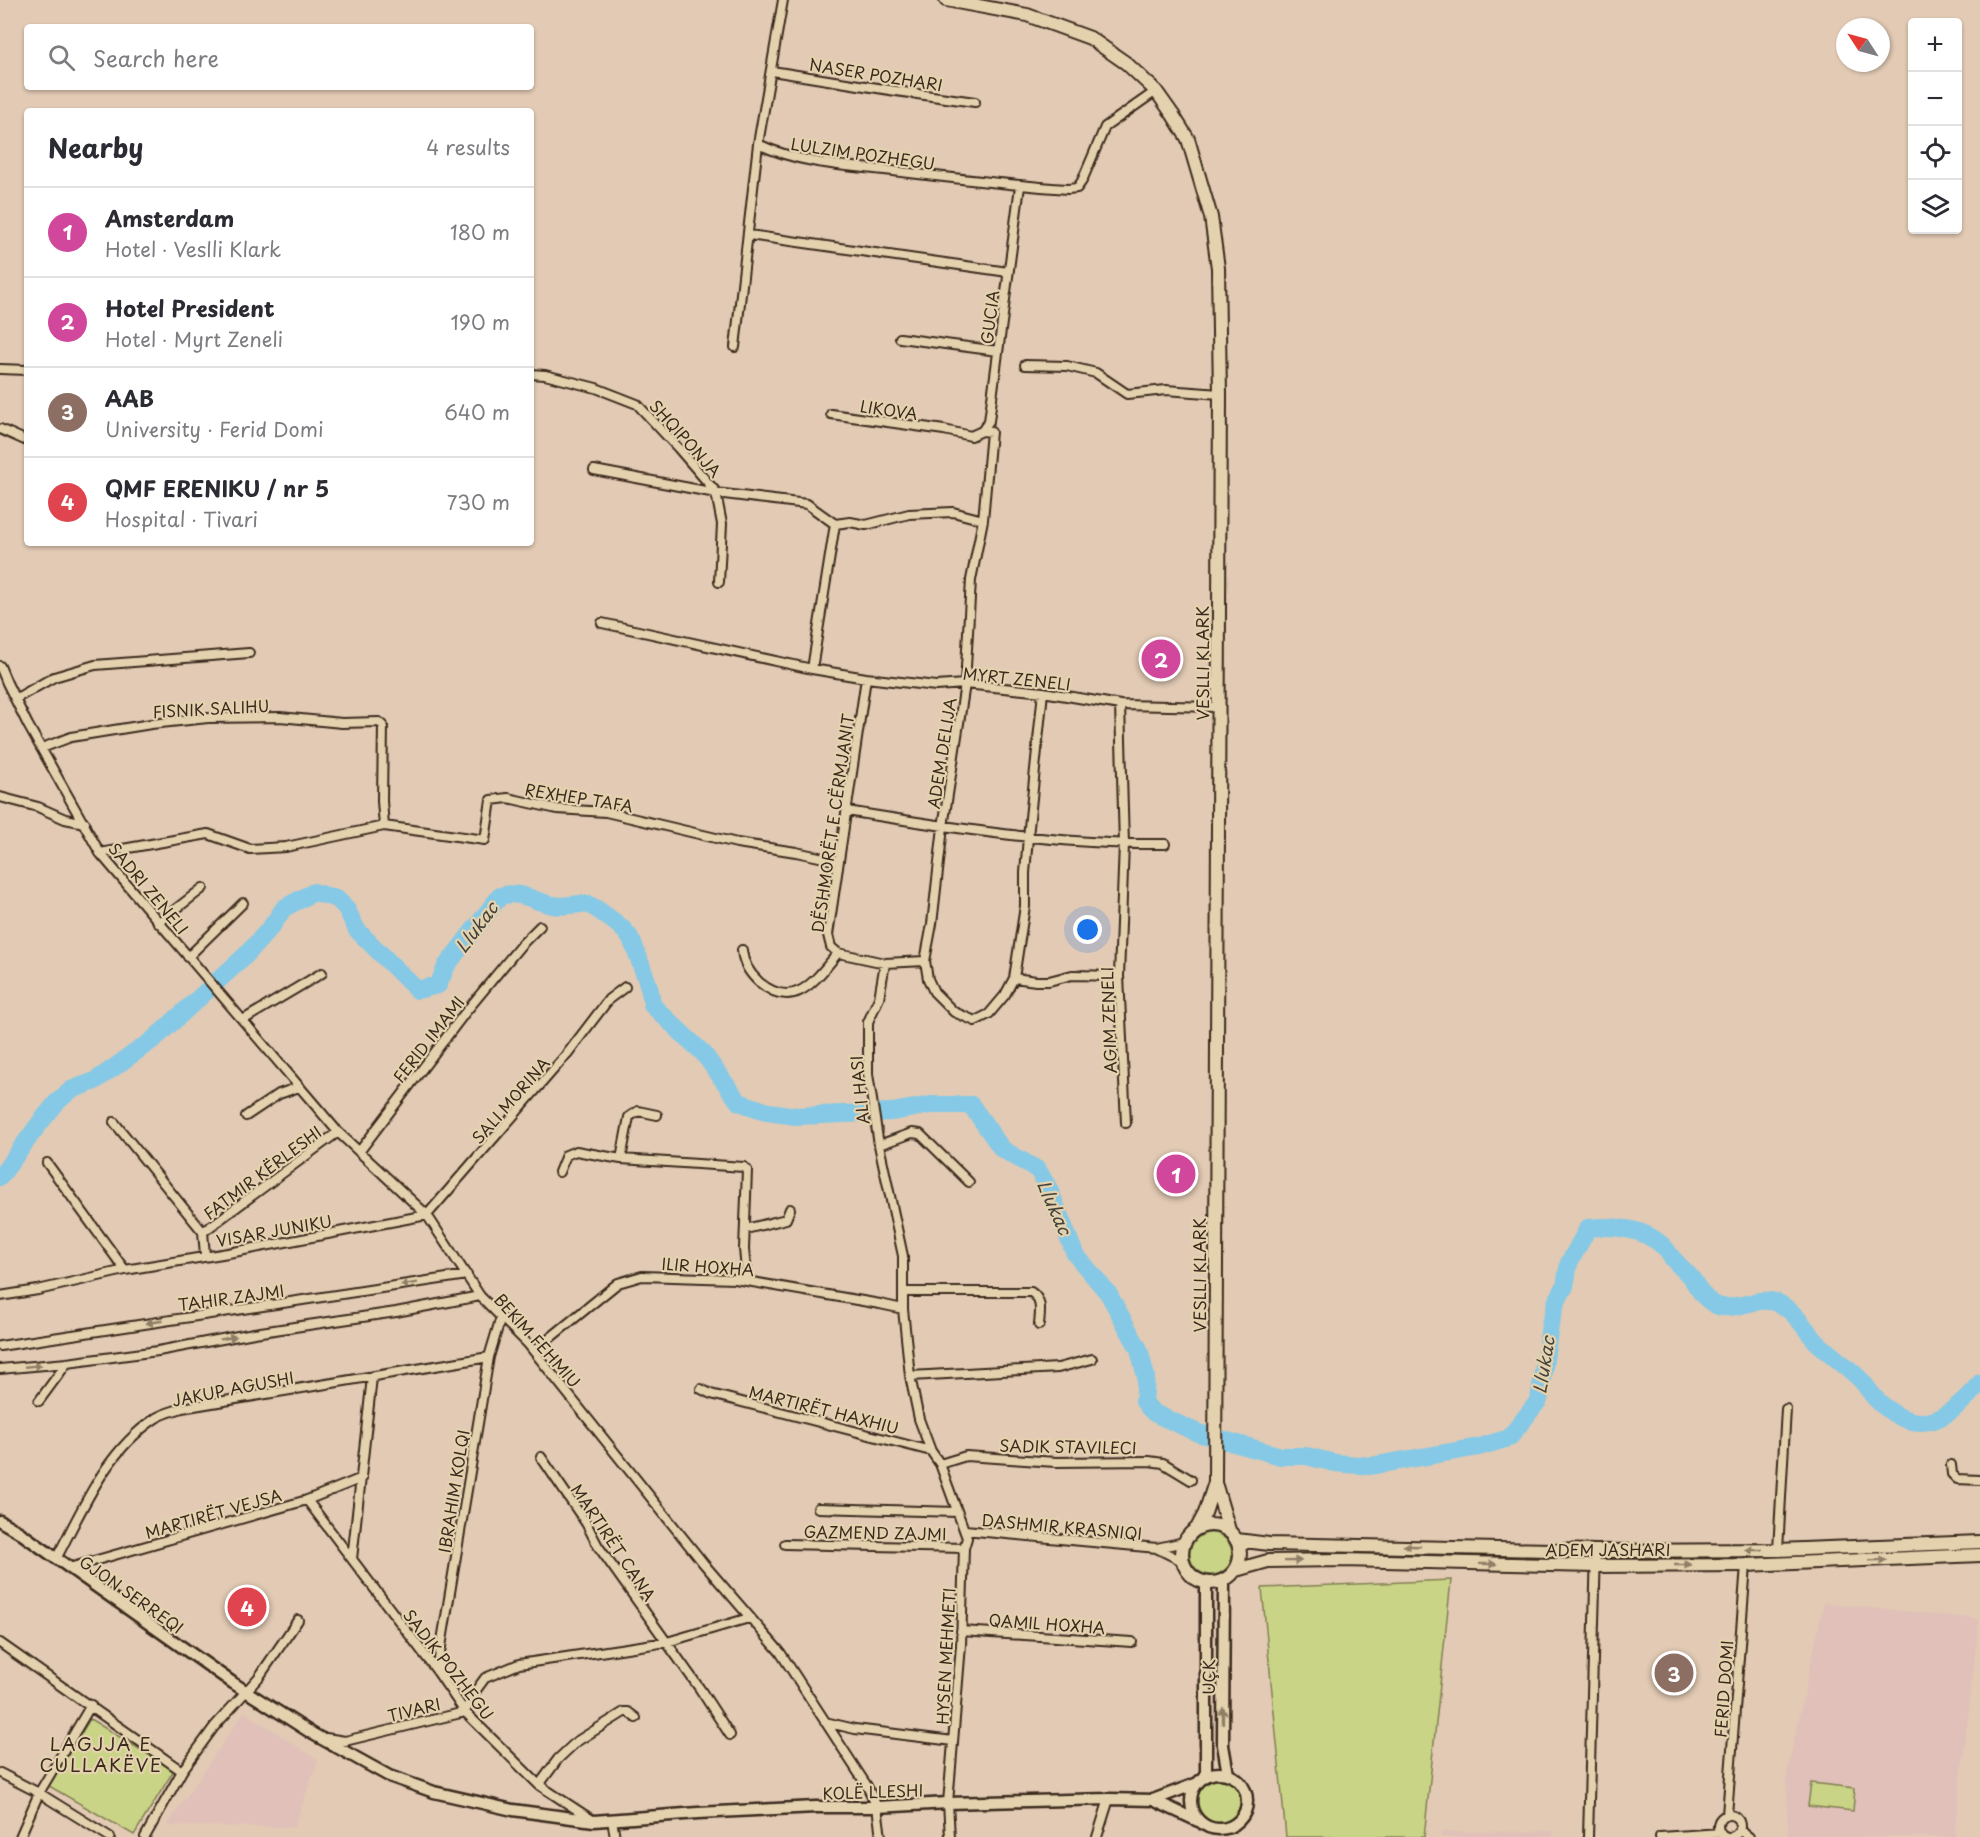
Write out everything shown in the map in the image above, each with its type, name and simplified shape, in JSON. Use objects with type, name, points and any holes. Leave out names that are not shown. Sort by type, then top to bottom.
[{"type":"main road","name":"VESLLI KLARK","points":[[946,0],[1027,15],[1090,38],[1126,63],[1156,91],[1188,139],[1211,217],[1218,268],[1220,394],[1215,1482],[1228,1530]]},
{"type":"main road","name":"VESLLI KLARK","points":[[1197,1528],[1209,1504],[1215,1482]]},
{"type":"main road","points":[[1214,1524],[1228,1530],[1237,1540],[1240,1555],[1236,1570],[1224,1580],[1206,1583],[1191,1575],[1182,1560],[1184,1542],[1197,1528],[1214,1524]]},
{"type":"main road","points":[[1237,1540],[1269,1544],[1596,1551],[1778,1550],[1980,1542]]},
{"type":"main road","name":"ADEM JASHARI","points":[[1236,1570],[1268,1561],[1342,1560],[1596,1566],[1746,1565],[1980,1555]]},
{"type":"street","points":[[735,347],[749,235],[752,186],[783,0]]},
{"type":"street","name":"NASER POZHARI","points":[[772,71],[975,102]]},
{"type":"street","name":"LULZIM POZHEGU","points":[[758,144],[780,155],[824,163],[1020,186],[1077,188],[1106,127],[1156,91]]},
{"type":"street","name":"GUCIA","points":[[982,431],[989,421],[1020,186]]},
{"type":"street","points":[[749,235],[1008,272]]},
{"type":"street","points":[[900,338],[998,351]]},
{"type":"street","points":[[1024,365],[1067,366],[1096,373],[1127,394],[1166,390],[1220,394]]},
{"type":"street","points":[[0,369],[24,370]]},
{"type":"street","name":"SHQIPONJA","points":[[534,374],[596,388],[637,404],[716,493]]},
{"type":"street","name":"LIKOVA","points":[[831,414],[971,436],[982,431]]},
{"type":"street","points":[[0,429],[24,440]]},
{"type":"street","name":"ADEM DELIJA","points":[[925,961],[932,924],[943,827],[966,684],[971,580],[982,520],[991,432],[982,431]]},
{"type":"street","points":[[594,470],[716,493],[807,504],[835,524],[850,522],[866,525],[909,514],[953,512],[982,520]]},
{"type":"street","points":[[716,493],[722,524],[719,582]]},
{"type":"street","points":[[812,669],[835,524]]},
{"type":"street","name":"MYRT ZENELI","points":[[603,623],[812,669],[866,678],[936,686],[966,684],[1043,692],[1120,705],[1218,707]]},
{"type":"street","points":[[15,699],[54,677],[95,665],[249,653]]},
{"type":"street","name":"SADRI ZENELI","points":[[0,666],[15,699],[100,853],[243,1020]]},
{"type":"street","name":"DËSHMORËT E CËRMJANIT","points":[[866,678],[828,934],[831,947],[838,953],[885,963],[925,961]]},
{"type":"street","points":[[925,961],[928,979],[934,992],[954,1012],[975,1021],[989,1014],[1005,995],[1014,978],[1025,906],[1028,837],[1043,692]]},
{"type":"street","name":"AGIM ZENELI","points":[[1120,705],[1124,844],[1119,976],[1126,1123]]},
{"type":"street","name":"FISNIK SALIHU","points":[[42,748],[71,737],[208,718],[280,717],[342,723],[379,722],[383,725],[384,826]]},
{"type":"street","points":[[0,797],[38,807],[65,819],[85,823]]},
{"type":"street","name":"REXHEP TAFA","points":[[100,853],[208,834],[250,849],[286,847],[384,826],[485,840],[490,800],[508,798],[557,809],[606,812],[737,843],[838,861]]},
{"type":"street","name":"ADEM DELIJA","points":[[847,811],[943,827]]},
{"type":"street","points":[[943,827],[1028,837],[1124,844],[1164,844]]},
{"type":"street","points":[[158,922],[203,888]]},
{"type":"street","points":[[188,957],[243,903]]},
{"type":"street","name":"FERID IMAMI","points":[[358,1152],[464,1014],[521,945],[540,926]]},
{"type":"street","points":[[742,950],[743,961],[755,978],[771,992],[787,995],[801,991],[838,953]]},
{"type":"street","name":"ALI HASI","points":[[879,1144],[868,1074],[868,1022],[879,998],[885,963]]},
{"type":"street","points":[[243,1020],[322,973]]},
{"type":"street","points":[[1014,978],[1048,981],[1072,975],[1119,976]]},
{"type":"street","name":"SALI MORINA","points":[[427,1215],[567,1054],[609,999],[625,987]]},
{"type":"street","name":"BEKIM FEHMIU","points":[[243,1020],[338,1132],[427,1215],[480,1296],[534,1351],[749,1618],[780,1652],[867,1786],[877,1807],[881,1837]]},
{"type":"street","points":[[246,1116],[279,1094],[299,1087]]},
{"type":"street","points":[[621,1159],[629,1117],[638,1111],[657,1115]]},
{"type":"street","name":"FATMIR KËRLESHI","points":[[114,1122],[203,1232],[205,1256]]},
{"type":"street","name":"FATMIR KËRLESHI","points":[[203,1232],[338,1132]]},
{"type":"street","points":[[879,1144],[912,1133],[920,1134],[969,1182]]},
{"type":"street","name":"HYSEN MEHMETI","points":[[879,1144],[903,1256],[903,1309],[910,1376],[919,1419],[931,1451],[940,1464],[967,1538],[964,1548],[961,1645],[948,1803]]},
{"type":"street","points":[[559,1172],[566,1155],[576,1151],[621,1159],[744,1167],[749,1173],[744,1249],[747,1281]]},
{"type":"street","points":[[47,1163],[125,1270]]},
{"type":"street","points":[[746,1229],[786,1220],[790,1209]]},
{"type":"street","name":"VISAR JUNIKU","points":[[0,1296],[38,1290],[125,1270],[234,1252],[427,1215]]},
{"type":"street","name":"TAHIR ZAJMI","points":[[0,1346],[466,1275]]},
{"type":"street","name":"ILIR HOXHA","points":[[534,1351],[618,1283],[642,1276],[747,1281],[903,1309]]},
{"type":"street","points":[[904,1292],[1031,1292],[1039,1299],[1039,1324]]},
{"type":"street","points":[[0,1369],[67,1364],[158,1351],[480,1296]]},
{"type":"street","name":"IBRAHIM KOLQI","points":[[437,1671],[489,1357],[501,1317]]},
{"type":"street","name":"JAKUP AGUSHI","points":[[56,1559],[102,1472],[125,1443],[158,1417],[182,1408],[489,1357]]},
{"type":"street","points":[[910,1376],[1058,1368],[1092,1359]]},
{"type":"street","points":[[39,1401],[67,1364]]},
{"type":"street","points":[[352,1559],[372,1377]]},
{"type":"street","name":"MARTIRËT HAXHIU","points":[[701,1389],[711,1394],[931,1451]]},
{"type":"street","points":[[1778,1550],[1786,1409]]},
{"type":"street","name":"SADIK STAVILECI","points":[[940,1464],[966,1456],[1056,1462],[1149,1461],[1162,1463],[1191,1480]]},
{"type":"street","name":"MARTIRËT CANA","points":[[541,1457],[598,1546],[667,1642]]},
{"type":"street","points":[[1951,1465],[1952,1474],[1957,1479],[1980,1480]]},
{"type":"street","name":"MARTIRËT VEJSA","points":[[69,1568],[307,1500],[362,1478]]},
{"type":"street","name":"SADIK POZHEGU","points":[[307,1500],[437,1671],[465,1712],[539,1785],[594,1821]]},
{"type":"street","points":[[818,1508],[957,1512]]},
{"type":"street","name":"GJON SERREQI","points":[[0,1521],[19,1532],[246,1692]]},
{"type":"street","name":"DASHMIR KRASNIQI","points":[[965,1530],[1157,1548],[1184,1542]]},
{"type":"street","name":"GAZMEND ZAJMI","points":[[785,1544],[964,1548]]},
{"type":"street","name":"DASHMIR KRASNIQI","points":[[1157,1548],[1182,1560]]},
{"type":"street","points":[[1588,1837],[1596,1551]]},
{"type":"street","name":"FERID DOMI","points":[[1727,1815],[1746,1565]]},
{"type":"street","name":"UÇK","points":[[1224,1580],[1222,1745],[1228,1774],[1243,1786],[1247,1795],[1244,1816],[1237,1824],[1234,1837]]},
{"type":"street","name":"UÇK","points":[[1205,1828],[1193,1812],[1191,1802],[1192,1792],[1202,1779],[1206,1583]]},
{"type":"street","name":"TIVARI","points":[[246,1692],[313,1734],[345,1741],[465,1712],[474,1693],[485,1678],[519,1664],[667,1642],[749,1618]]},
{"type":"street","points":[[145,1837],[182,1771],[214,1727],[273,1658],[298,1620]]},
{"type":"street","name":"QAMIL HOXHA","points":[[961,1631],[1132,1642]]},
{"type":"street","points":[[667,1642],[730,1735]]},
{"type":"street","points":[[0,1643],[182,1771]]},
{"type":"street","points":[[20,1837],[39,1793],[91,1705]]},
{"type":"street","points":[[539,1785],[558,1759],[576,1742],[624,1712],[636,1718]]},
{"type":"street","points":[[825,1722],[855,1729],[953,1741]]},
{"type":"street","name":"KOLË LLESHI","points":[[313,1734],[389,1776],[434,1792],[513,1810],[594,1821],[804,1808],[1153,1800]]},
{"type":"street","points":[[0,1773],[39,1793],[110,1837]]},
{"type":"street","points":[[1153,1800],[1216,1773],[1228,1774]]},
{"type":"street","points":[[1097,1837],[1109,1800]]},
{"type":"street","points":[[1153,1800],[1205,1828],[1228,1829],[1237,1824]]},
{"type":"street","points":[[948,1803],[950,1837]]},
{"type":"street","points":[[1721,1833],[1719,1823],[1727,1815],[1737,1819],[1740,1830],[1749,1837]]},
{"type":"street","points":[[612,1820],[615,1837]]},
{"type":"street","points":[[1660,1837],[1721,1833],[1731,1836],[1740,1830]]},
{"type":"shaded area","points":[[1824,1603],[1979,1619],[1954,1837],[1788,1837],[1787,1774]]},
{"type":"shaded area","points":[[244,1712],[318,1760],[294,1827],[167,1826]]},
{"type":"shaded area","points":[[1553,1831],[1553,1837],[1441,1837],[1441,1832]]},
{"type":"green space","points":[[1211,1533],[1219,1534],[1226,1539],[1231,1546],[1231,1562],[1226,1569],[1219,1574],[1211,1575],[1203,1574],[1196,1569],[1191,1562],[1190,1554],[1191,1546],[1196,1539],[1203,1534]]},
{"type":"green space","points":[[1451,1580],[1424,1837],[1286,1837],[1262,1588]]},
{"type":"green space","points":[[90,1719],[174,1770],[134,1835],[49,1786]]},
{"type":"green space","points":[[1219,1779],[1234,1786],[1241,1801],[1234,1816],[1219,1823],[1204,1816],[1197,1801],[1204,1786]]},
{"type":"green space","points":[[1811,1783],[1855,1788],[1853,1811],[1808,1806]]},
{"type":"waterway","name":"Llukac","points":[[0,1177],[57,1102],[71,1090],[95,1081],[154,1039],[246,955],[271,927],[284,908],[314,892],[337,899],[346,908],[357,930],[417,990],[438,985],[447,965],[500,896],[514,894],[557,906],[588,905],[627,933],[649,987],[652,1005],[703,1053],[739,1102],[768,1112],[796,1116],[892,1112],[931,1105],[971,1105],[1002,1149],[1038,1170],[1049,1189],[1075,1254],[1108,1293],[1139,1349],[1146,1377],[1144,1401],[1148,1407],[1154,1413],[1198,1433],[1281,1456],[1306,1456],[1335,1463],[1370,1466],[1479,1447],[1509,1438],[1539,1400],[1550,1325],[1556,1303],[1565,1286],[1569,1263],[1588,1228],[1598,1227],[1629,1229],[1657,1241],[1690,1277],[1700,1292],[1720,1307],[1773,1301],[1787,1308],[1821,1346],[1861,1380],[1875,1398],[1904,1419],[1918,1422],[1930,1421],[1943,1416],[1968,1397],[1980,1383]]},
{"type":"place","name":"Hotel President","points":[[1161,659]]},
{"type":"place","name":"Amsterdam","points":[[1176,1174]]},
{"type":"place","name":"QMF ERENIKU / nr 5","points":[[247,1607]]},
{"type":"place","name":"AAB","points":[[1674,1673]]},
{"type":"district","name":"LAGJJA E CULLAKËVE","points":[[101,1753]]}]
